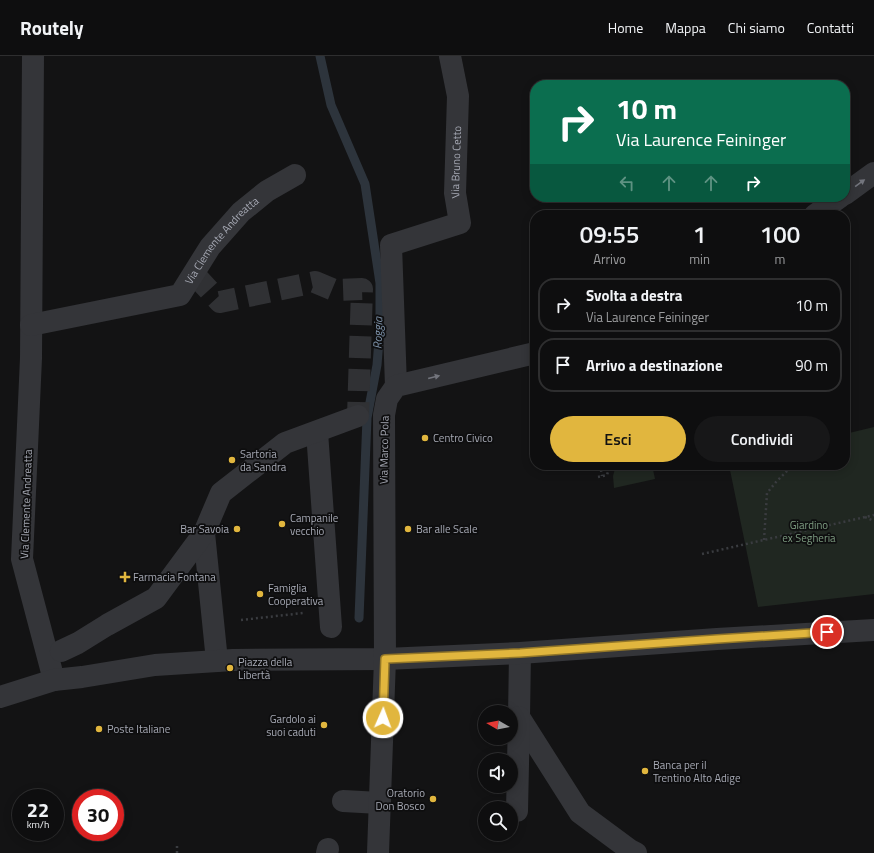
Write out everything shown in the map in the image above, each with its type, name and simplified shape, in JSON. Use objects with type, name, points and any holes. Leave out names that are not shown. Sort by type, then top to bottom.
[{"type":"street","name":"Via Clemente Andreatta","points":[[33,56],[31,325],[22,559],[54,680]]},
{"type":"street","name":"Via Bruno Cetto","points":[[396,386],[391,245],[460,223],[455,193],[458,96],[450,56]]},
{"type":"street","points":[[850,190],[874,173]]},
{"type":"street","name":"Via Clemente Andreatta","points":[[31,325],[180,295],[210,247],[241,212],[267,191],[295,176]]},
{"type":"street","points":[[822,210],[833,202]]},
{"type":"street","points":[[396,386],[530,354]]},
{"type":"street","name":"Via Marco Pola","points":[[378,853],[385,659],[384,415],[387,399],[396,386]]},
{"type":"street","points":[[61,650],[78,643],[156,598],[204,533],[221,493],[285,443],[358,416]]},
{"type":"street","points":[[317,432],[331,627]]},
{"type":"street","points":[[204,533],[217,661]]},
{"type":"street","points":[[0,698],[54,680],[155,665],[217,661],[385,659],[520,653],[874,630]]},
{"type":"street","points":[[517,801],[520,653]]},
{"type":"street","points":[[519,717],[580,813],[636,853]]},
{"type":"street","points":[[343,801],[380,803]]},
{"type":"path","points":[[601,470],[602,476]]},
{"type":"path","points":[[598,477],[607,475],[608,470]]},
{"type":"path","points":[[764,540],[767,493],[788,470]]},
{"type":"path","points":[[702,554],[874,515]]},
{"type":"path","points":[[865,517],[874,521]]},
{"type":"path","points":[[235,621],[305,613]]},
{"type":"path","points":[[177,843],[177,853]]},
{"type":"green space","name":"Giardino ex Segheria","points":[[874,427],[874,594],[758,607],[730,470],[850,470],[850,433]]},
{"type":"green space","points":[[615,470],[653,470],[655,479],[614,488],[613,476]]},
{"type":"waterway","name":"Roggia","points":[[320,56],[331,105],[365,184],[380,283],[380,327],[377,365],[367,418],[359,618]]},
{"type":"tunnel","points":[[194,274],[220,302],[315,282],[334,290],[362,289],[358,416]]},
{"type":"place","name":"Centro Civico","points":[[425,438]]},
{"type":"place","name":"Sartoria da Sandra","points":[[232,460]]},
{"type":"place","name":"Campanile vecchio","points":[[282,524]]},
{"type":"place","name":"Bar Savoia","points":[[237,529]]},
{"type":"place","name":"Bar alle Scale","points":[[408,529]]},
{"type":"place","name":"Farmacia Fontana","points":[[125,577]]},
{"type":"place","name":"Famiglia Cooperativa","points":[[260,594]]},
{"type":"place","name":"Piazza della Libertà","points":[[230,668]]},
{"type":"place","name":"Gardolo ai suoi caduti","points":[[324,725]]},
{"type":"place","name":"Poste Italiane","points":[[99,729]]},
{"type":"place","name":"Banca per il Trentino Alto Adige","points":[[645,771]]},
{"type":"place","name":"Oratorio Don Bosco","points":[[433,799]]},
{"type":"route","points":[[383,718],[385,659],[520,653],[827,632]]}]
